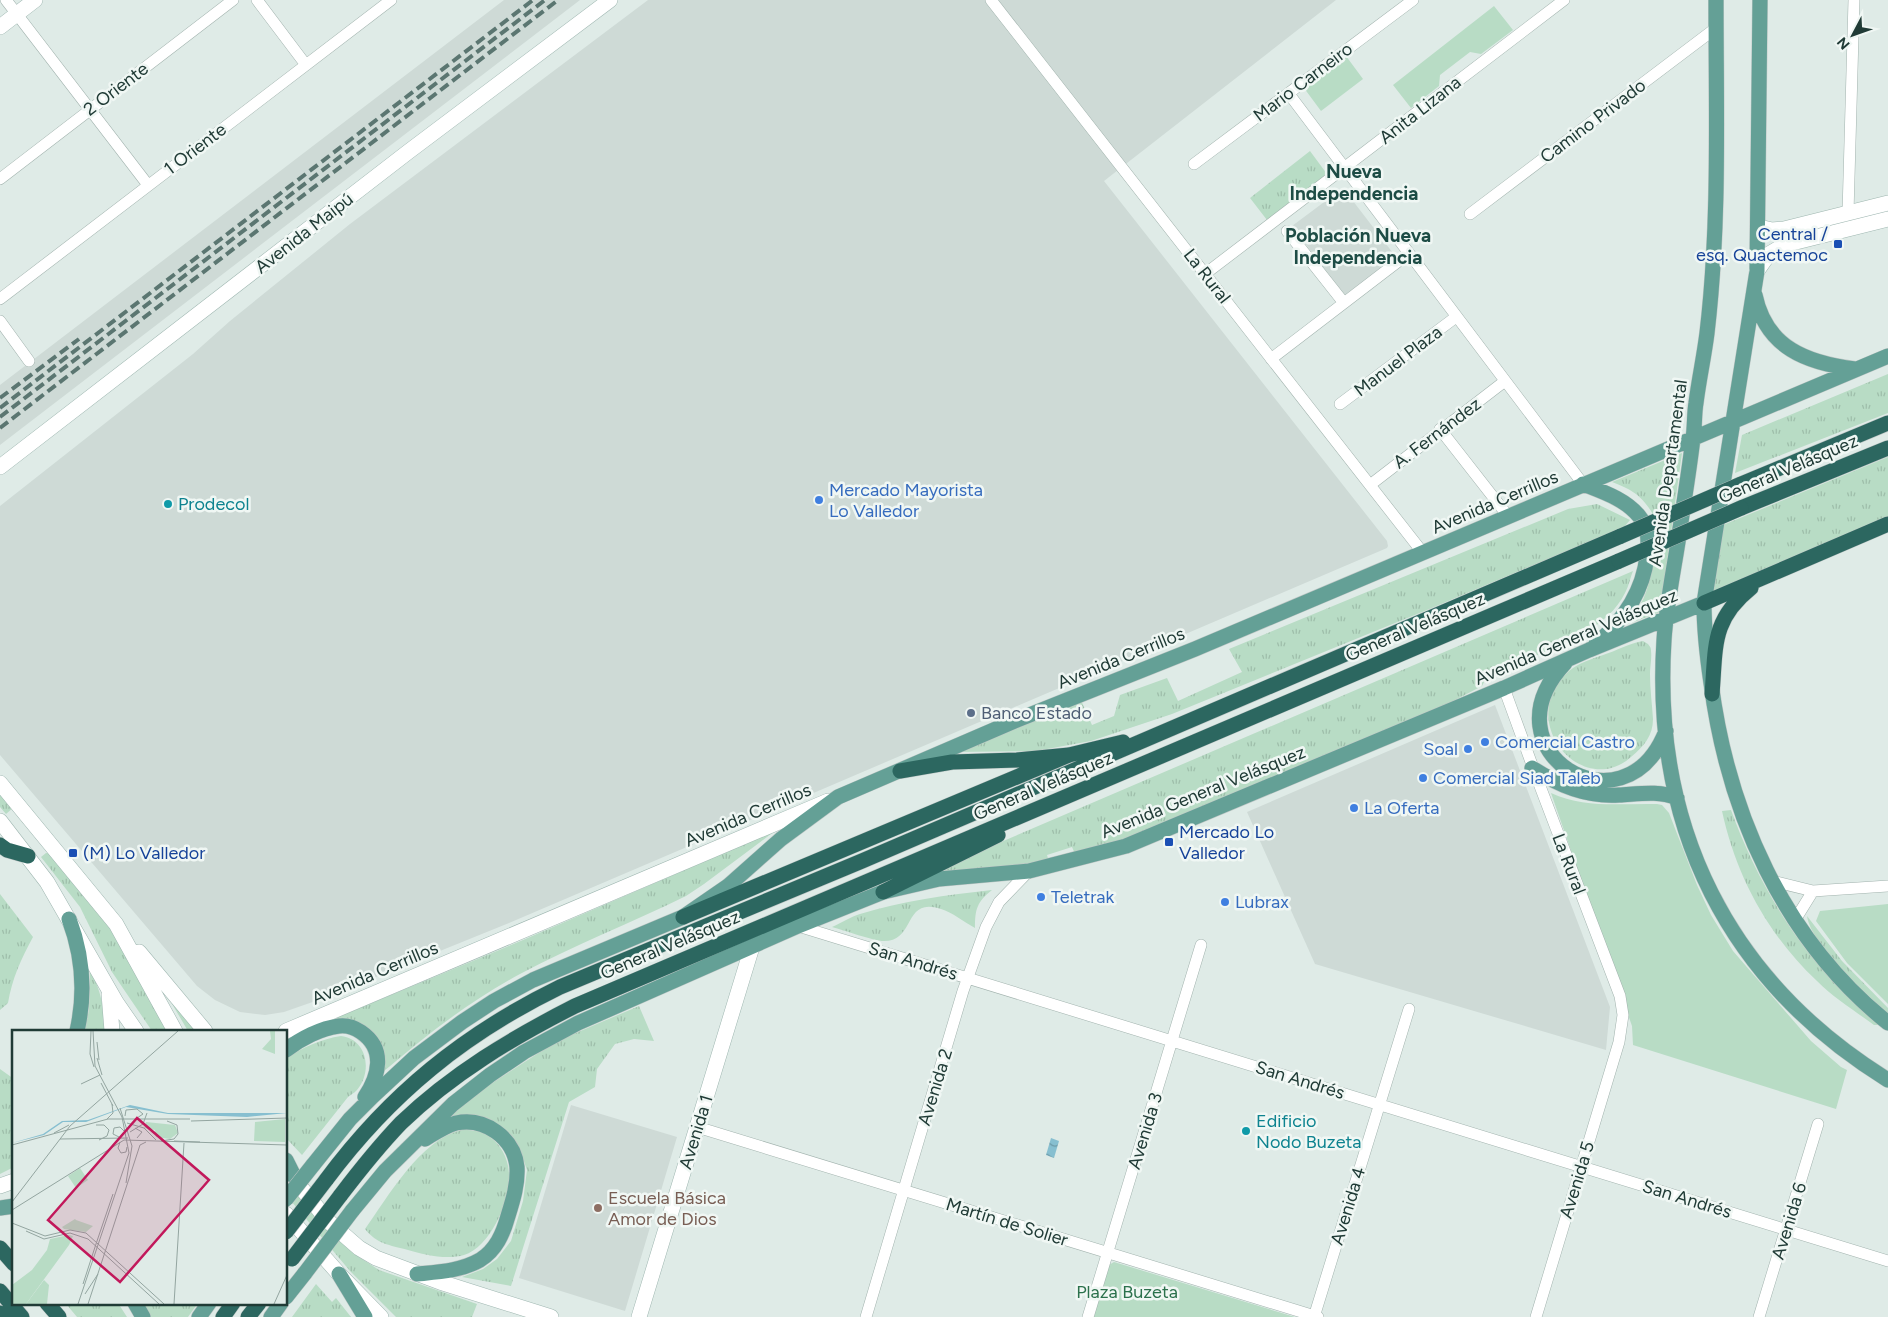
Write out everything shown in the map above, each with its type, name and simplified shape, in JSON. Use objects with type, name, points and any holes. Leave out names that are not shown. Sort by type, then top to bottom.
[{"type":"highway","name":"General Velásquez","points":[[288,1229],[362,1134],[411,1085],[451,1052],[525,1005],[560,988],[1888,423]]},
{"type":"highway","name":"General Velásquez","points":[[289,1262],[340,1196],[401,1124],[452,1080],[522,1034],[574,1006],[1741,508],[1888,448]]},
{"type":"highway","points":[[1704,603],[1888,524]]},
{"type":"highway","points":[[1712,694],[1716,648],[1724,616],[1733,604],[1767,576]]},
{"type":"highway","points":[[900,771],[952,762],[1017,760],[1069,755],[1152,737]]},
{"type":"highway","points":[[682,917],[1069,755]]},
{"type":"highway","points":[[883,892],[985,842],[1094,784]]},
{"type":"highway","points":[[0,846],[28,856]]},
{"type":"highway","points":[[0,1248],[12,1262]]},
{"type":"highway","points":[[0,1291],[22,1317]]},
{"type":"highway","points":[[49,1304],[59,1317]]},
{"type":"highway","points":[[223,1317],[232,1304]]},
{"type":"highway","points":[[248,1317],[258,1304]]},
{"type":"highway","points":[[0,1313],[5,1317]]},
{"type":"main road","points":[[0,27],[35,0]]},
{"type":"main road","name":"Avenida Maipú","points":[[0,467],[408,152],[610,0]]},
{"type":"main road","name":"Avenida Departamental","points":[[1716,0],[1715,181],[1712,279],[1693,437],[1666,618],[1663,680],[1669,755],[1677,798],[1691,846],[1707,884],[1732,931],[1757,965],[1813,1026],[1844,1051],[1888,1080]]},
{"type":"main road","points":[[1760,0],[1759,227],[1757,271],[1704,603],[1704,628],[1714,713],[1741,815],[1772,881],[1795,920],[1818,952],[1851,990],[1888,1023]]},
{"type":"main road","points":[[1759,227],[1772,230],[1784,228],[1888,203]]},
{"type":"main road","points":[[1757,271],[1769,254],[1784,245],[1888,219]]},
{"type":"main road","points":[[1754,291],[1765,322],[1771,332],[1786,347],[1814,362],[1856,369]]},
{"type":"main road","name":"Avenida Cerrillos","points":[[288,1030],[1017,720],[1195,649],[1888,356]]},
{"type":"main road","points":[[1583,484],[1619,499],[1632,508],[1647,529],[1649,545],[1641,583],[1632,602],[1619,622],[1589,650]]},
{"type":"main road","name":"Avenida General Velásquez","points":[[288,1294],[385,1171],[454,1104],[490,1075],[524,1052],[578,1023],[798,926],[883,892],[938,879],[1029,871],[1126,846],[1704,603]]},
{"type":"main road","points":[[1568,659],[1548,685],[1539,713],[1540,728],[1544,741],[1551,754],[1564,767],[1581,776],[1595,780],[1625,777],[1639,770],[1652,758],[1666,730]]},
{"type":"main road","points":[[1532,768],[1555,782],[1582,792],[1603,795],[1663,794],[1677,798]]},
{"type":"main road","points":[[0,783],[204,1030]]},
{"type":"main road","points":[[350,1119],[398,1072],[421,1053],[445,1034],[494,1001],[555,970],[682,917],[728,886],[781,839],[838,797]]},
{"type":"main road","points":[[0,821],[47,882],[108,988],[135,1030]]},
{"type":"main road","points":[[69,919],[78,947],[82,975],[82,1001],[77,1030]]},
{"type":"main road","points":[[116,924],[175,1030]]},
{"type":"main road","name":"Avenida 1","points":[[639,1317],[752,947]]},
{"type":"main road","points":[[108,988],[112,1030]]},
{"type":"main road","points":[[288,1049],[306,1038],[339,1026],[356,1030],[368,1037],[376,1050],[379,1064],[378,1071],[366,1096],[288,1196]]},
{"type":"main road","points":[[385,1171],[432,1135],[449,1125],[458,1123],[476,1123],[493,1129],[506,1141],[515,1157],[517,1175],[514,1198],[502,1234],[493,1248],[480,1260],[465,1267],[417,1274]]},
{"type":"main road","points":[[288,1164],[296,1182]]},
{"type":"main road","points":[[288,1172],[328,1221],[359,1248],[386,1263],[551,1317]]},
{"type":"main road","points":[[0,1186],[12,1181]]},
{"type":"main road","points":[[288,1216],[339,1274],[381,1317]]},
{"type":"main road","points":[[339,1274],[365,1317]]},
{"type":"main road","points":[[136,1304],[143,1317]]},
{"type":"main road","points":[[199,1317],[208,1304]]},
{"type":"main road","points":[[271,1317],[280,1304]]},
{"type":"main road","points":[[275,1317],[281,1304]]},
{"type":"street","points":[[6,0],[148,185]]},
{"type":"street","name":"2 Oriente","points":[[0,178],[233,0]]},
{"type":"street","points":[[257,0],[306,64]]},
{"type":"street","name":"1 Oriente","points":[[0,299],[391,0]]},
{"type":"street","name":"La Rural","points":[[991,0],[1423,553]]},
{"type":"street","name":"Mario Carneiro","points":[[1194,164],[1412,0]]},
{"type":"street","name":"Anita Lizana","points":[[1205,274],[1564,0]]},
{"type":"street","points":[[1848,213],[1854,0]]},
{"type":"street","name":"Camino Privado","points":[[1470,214],[1716,28]]},
{"type":"street","points":[[1289,94],[1583,484]]},
{"type":"street","points":[[1287,231],[1344,303]]},
{"type":"street","points":[[1271,359],[1408,254]]},
{"type":"street","name":"Manuel Plaza","points":[[1340,404],[1456,317]]},
{"type":"street","points":[[0,321],[30,360]]},
{"type":"street","name":"A. Fernández","points":[[1370,485],[1505,382]]},
{"type":"street","points":[[1440,430],[1508,516]]},
{"type":"street","name":"La Rural","points":[[1504,688],[1532,768],[1620,996],[1623,1016],[1619,1042]]},
{"type":"street","name":"Avenida 2","points":[[866,1317],[968,978],[992,912],[999,902],[1029,871]]},
{"type":"street","points":[[1772,881],[1812,891],[1888,886]]},
{"type":"street","points":[[1795,920],[1812,891]]},
{"type":"street","name":"San Andrés","points":[[798,926],[1888,1261]]},
{"type":"street","name":"Avenida 3","points":[[1088,1317],[1201,946]]},
{"type":"street","name":"Avenida 4","points":[[1315,1317],[1409,1009]]},
{"type":"street","name":"Avenida 5","points":[[1536,1317],[1619,1042]]},
{"type":"street","name":"Avenida 6","points":[[1759,1317],[1818,1124]]},
{"type":"street","name":"Martín de Solier","points":[[697,1127],[1315,1317]]},
{"type":"shaded area","points":[[504,0],[580,0],[0,445],[0,385]]},
{"type":"shaded area","name":"Mercado Mayorista Lo Valledor","points":[[648,0],[1336,0],[1104,181],[1387,541],[1388,546],[509,923],[324,998],[284,1012],[265,1015],[240,1012],[215,1000],[197,986],[0,755],[0,506],[193,354],[230,321],[350,224]]},
{"type":"shaded area","points":[[1343,188],[1396,257],[1345,296],[1292,226]]},
{"type":"shaded area","points":[[1495,705],[1610,1007],[1606,1050],[1315,964],[1247,812]]},
{"type":"shaded area","name":"Escuela Básica Amor de Dios","points":[[571,1105],[677,1137],[625,1311],[519,1278]]},
{"type":"green space","points":[[1494,6],[1513,30],[1481,54],[1470,52],[1440,75],[1439,86],[1411,108],[1393,85]]},
{"type":"green space","points":[[1346,56],[1363,79],[1321,111],[1304,88]]},
{"type":"green space","points":[[1310,151],[1327,174],[1267,220],[1250,198]]},
{"type":"green space","points":[[1888,374],[1888,413],[1735,473],[1742,435]]},
{"type":"green space","points":[[1682,453],[1660,612],[1623,626],[1636,612],[1645,595],[1655,553],[1656,529],[1651,511],[1643,500],[1629,490],[1612,482]]},
{"type":"green space","points":[[1888,457],[1888,518],[1719,591],[1713,591],[1723,525]]},
{"type":"green space","points":[[1597,504],[1630,520],[1624,527],[1172,714],[1091,741],[1036,751],[955,752],[1080,698],[1092,725],[1114,716],[1120,695],[1167,678],[1178,701],[1242,672],[1229,649],[1568,509]]},
{"type":"green space","points":[[1633,571],[1628,588],[1615,609],[1584,634],[1565,644],[1489,673],[1482,686],[1417,720],[1122,842],[1076,856],[1072,847],[1047,855],[1049,862],[932,874],[959,860]]},
{"type":"green space","points":[[1643,641],[1650,647],[1651,654],[1650,680],[1653,725],[1647,740],[1631,757],[1612,768],[1593,769],[1576,762],[1561,749],[1551,732],[1548,712],[1554,691],[1569,671],[1577,666],[1628,645]]},
{"type":"green space","points":[[0,791],[14,807],[6,814],[0,807]]},
{"type":"green space","points":[[1551,793],[1564,798],[1590,803],[1662,805],[1669,813],[1697,885],[1711,915],[1733,951],[1811,1041],[1847,1070],[1836,1109],[1633,1045],[1632,1026]]},
{"type":"green space","points":[[1731,810],[1749,854],[1784,918],[1812,957],[1834,982],[1880,1025],[1874,1025],[1837,999],[1799,963],[1769,924],[1745,881],[1728,835],[1722,811]]},
{"type":"green space","points":[[775,831],[686,896],[561,953],[502,984],[449,1019],[383,1072],[365,1029],[288,1043],[288,1038],[302,1032],[523,940]]},
{"type":"green space","points":[[46,853],[54,854],[121,939],[169,1030],[151,1030],[112,972],[80,907],[41,857]]},
{"type":"green space","points":[[992,890],[983,898],[978,906],[975,928],[949,912],[929,907],[915,913],[901,934],[894,939],[879,941],[832,927],[856,915],[892,905]]},
{"type":"green space","points":[[0,894],[33,937],[18,969],[8,1003],[0,1010]]},
{"type":"green space","points":[[1888,904],[1888,1004],[1847,963],[1816,921],[1820,911]]},
{"type":"green space","points":[[1807,916],[1842,961],[1888,1008],[1888,1014],[1841,968],[1818,941]]},
{"type":"green space","points":[[90,970],[101,999],[105,1030],[85,1030],[89,1009]]},
{"type":"green space","points":[[158,980],[199,1030],[187,1030]]},
{"type":"green space","points":[[639,1006],[654,1041],[634,1039],[615,1044],[597,1069],[595,1087],[569,1102],[511,1286],[462,1277],[483,1269],[497,1259],[511,1241],[523,1201],[527,1170],[520,1150],[506,1130],[485,1118],[447,1117],[483,1089],[557,1041]]},
{"type":"green space","points":[[341,1036],[350,1038],[357,1043],[365,1057],[365,1074],[357,1090],[348,1097],[302,1155],[288,1140],[288,1058],[312,1044]]},
{"type":"green space","points":[[0,1069],[12,1078],[12,1168],[0,1174]]},
{"type":"green space","points":[[461,1130],[478,1131],[492,1138],[507,1161],[509,1184],[507,1196],[497,1221],[483,1242],[474,1250],[464,1255],[443,1257],[421,1254],[395,1247],[374,1238],[365,1229],[406,1171],[432,1145],[446,1136]]},
{"type":"green space","points":[[288,1182],[359,1257],[379,1270],[477,1304],[472,1317],[396,1317],[350,1271],[288,1197]]},
{"type":"green space","name":"Plaza Buzeta","points":[[1114,1262],[1295,1317],[1093,1317],[1109,1265]]},
{"type":"green space","points":[[316,1284],[332,1302],[336,1298],[351,1317],[292,1317]]},
{"type":"green space","points":[[119,1304],[127,1317],[77,1317],[67,1305]]},
{"type":"green space","points":[[141,1304],[197,1304],[188,1317],[149,1317]]},
{"type":"water","points":[[1051,1138],[1059,1141],[1054,1158],[1046,1155]]},
{"type":"railway","points":[[0,408],[533,0]]},
{"type":"railway","points":[[0,417],[545,0]]},
{"type":"railway","points":[[0,428],[558,0]]},
{"type":"railway","points":[[0,398],[79,339]]},
{"type":"place","name":"Central / esq. Quactemoc","points":[[1838,244]]},
{"type":"place","name":"Mercado Mayorista Lo Valledor","points":[[819,500]]},
{"type":"place","name":"Prodecol","points":[[168,504]]},
{"type":"place","name":"Banco Estado","points":[[971,713]]},
{"type":"place","name":"Comercial Castro","points":[[1485,742]]},
{"type":"place","name":"Soal","points":[[1468,749]]},
{"type":"place","name":"Comercial Siad Taleb","points":[[1423,778]]},
{"type":"place","name":"La Oferta","points":[[1354,808]]},
{"type":"place","name":"Mercado Lo Valledor","points":[[1169,842]]},
{"type":"place","name":"(M) Lo Valledor","points":[[73,853]]},
{"type":"place","name":"Teletrak","points":[[1041,897]]},
{"type":"place","name":"Lubrax","points":[[1225,902]]},
{"type":"place","name":"Edificio Nodo Buzeta","points":[[1246,1131]]},
{"type":"place","name":"Escuela Básica Amor de Dios","points":[[598,1208]]},
{"type":"district","name":"Nueva Independencia","points":[[1354,182]]},
{"type":"district","name":"Población Nueva Independencia","points":[[1358,246]]}]
